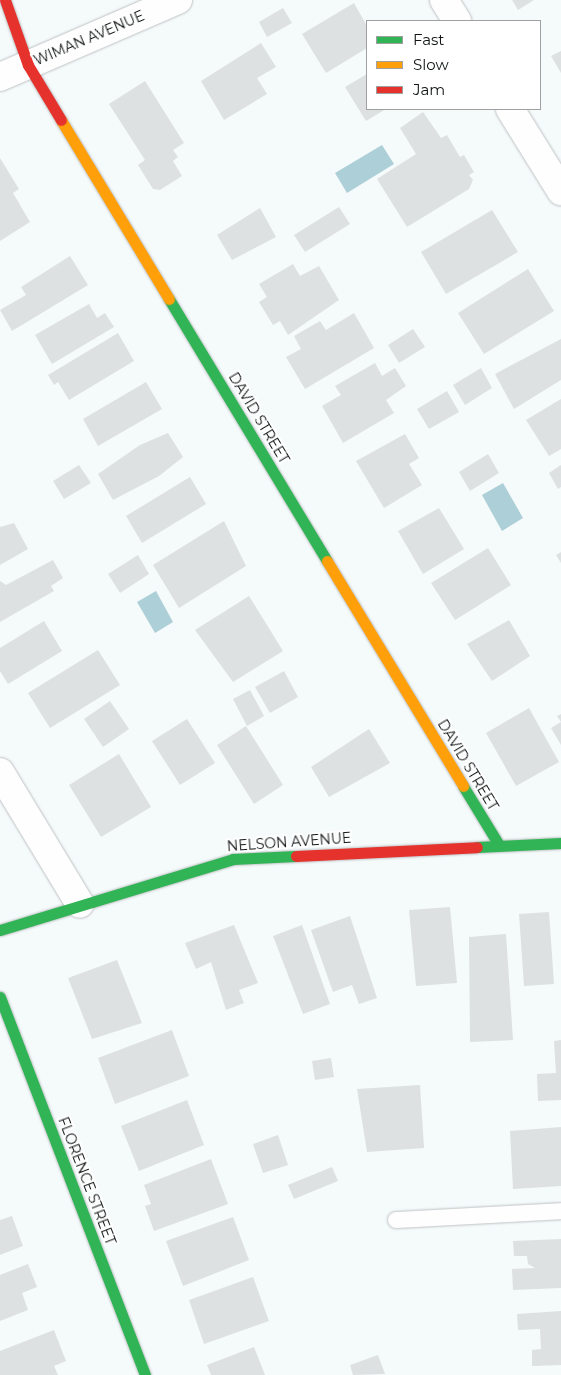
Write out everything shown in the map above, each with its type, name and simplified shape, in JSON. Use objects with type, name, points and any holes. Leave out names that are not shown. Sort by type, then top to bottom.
[{"type":"street","name":"DAVID STREET","points":[[5,0],[28,65],[499,845]]},
{"type":"street","name":"WIMAN AVENUE","points":[[0,77],[178,0]]},
{"type":"street","points":[[444,0],[456,20]]},
{"type":"street","points":[[511,110],[561,191]]},
{"type":"street","points":[[0,772],[80,904]]},
{"type":"street","name":"NELSON AVENUE","points":[[0,930],[233,858],[561,843]]},
{"type":"street","name":"FLORENCE STREET","points":[[0,997],[145,1375]]},
{"type":"lane","points":[[396,1220],[561,1211]]},
{"type":"water","points":[[382,145],[394,164],[347,193],[335,173]]},
{"type":"water","points":[[503,483],[523,518],[502,531],[482,495]]},
{"type":"water","points":[[156,591],[173,622],[155,633],[137,602]]},
{"type":"building","points":[[512,0],[534,0],[518,10]]},
{"type":"building","points":[[354,3],[366,24],[366,49],[326,73],[302,34]]},
{"type":"building","points":[[283,8],[292,23],[267,37],[259,22]]},
{"type":"building","points":[[261,43],[276,67],[257,78],[267,94],[224,120],[201,81]]},
{"type":"building","points":[[561,51],[561,73],[551,56]]},
{"type":"building","points":[[366,75],[366,110],[384,110],[366,121],[345,87]]},
{"type":"building","points":[[145,81],[184,143],[173,150],[178,157],[173,161],[182,176],[160,190],[153,189],[138,165],[145,160],[109,104]]},
{"type":"building","points":[[423,112],[441,138],[447,135],[460,157],[464,155],[474,172],[469,175],[473,180],[469,189],[407,227],[377,179],[416,154],[400,128]]},
{"type":"building","points":[[0,158],[19,189],[13,193],[30,222],[0,241]]},
{"type":"building","points":[[339,207],[350,224],[305,252],[294,235]]},
{"type":"building","points":[[260,208],[276,237],[232,260],[217,235]]},
{"type":"building","points":[[492,210],[518,252],[446,294],[421,252]]},
{"type":"building","points":[[70,256],[88,285],[12,331],[0,310],[26,295],[21,287]]},
{"type":"building","points":[[293,264],[300,276],[319,266],[339,300],[288,335],[280,321],[273,325],[259,302],[267,297],[259,284]]},
{"type":"building","points":[[528,269],[554,311],[484,354],[458,313]]},
{"type":"building","points":[[89,304],[97,318],[105,313],[114,327],[52,364],[35,335]]},
{"type":"building","points":[[354,313],[374,348],[305,389],[286,357],[301,349],[294,336],[320,321],[326,330]]},
{"type":"building","points":[[413,329],[425,347],[399,363],[388,345]]},
{"type":"building","points":[[118,333],[134,361],[69,400],[58,382],[54,385],[48,375]]},
{"type":"building","points":[[561,339],[561,380],[514,409],[495,374]]},
{"type":"building","points":[[375,363],[382,376],[395,368],[406,386],[386,400],[394,413],[343,443],[322,406],[341,395],[335,386]]},
{"type":"building","points":[[481,368],[492,388],[465,405],[453,385]]},
{"type":"building","points":[[146,382],[162,409],[98,446],[83,419]]},
{"type":"building","points":[[447,391],[459,412],[429,429],[417,409]]},
{"type":"building","points":[[561,399],[561,449],[549,456],[526,420]]},
{"type":"building","points":[[168,433],[183,457],[159,476],[113,500],[98,474],[140,445]]},
{"type":"building","points":[[405,434],[419,458],[409,464],[422,485],[384,508],[356,461]]},
{"type":"building","points":[[488,454],[499,473],[470,491],[459,472]]},
{"type":"building","points":[[79,465],[91,483],[64,499],[53,481]]},
{"type":"building","points":[[561,465],[561,487],[558,489],[549,473]]},
{"type":"building","points":[[190,477],[206,504],[142,543],[126,516]]},
{"type":"building","points":[[439,508],[464,549],[423,574],[398,531]]},
{"type":"building","points":[[224,521],[246,566],[179,608],[153,565]]},
{"type":"building","points":[[14,523],[28,549],[0,565],[0,527]]},
{"type":"building","points":[[488,548],[511,585],[455,620],[431,583]]},
{"type":"building","points":[[561,552],[561,563],[556,555]]},
{"type":"building","points":[[138,555],[149,574],[120,593],[108,574]]},
{"type":"building","points":[[53,560],[63,578],[51,586],[54,591],[0,622],[0,581],[6,585]]},
{"type":"building","points":[[249,596],[283,651],[233,682],[195,630]]},
{"type":"building","points":[[509,620],[530,656],[492,681],[467,644]]},
{"type":"building","points":[[44,621],[62,651],[8,684],[0,671],[0,648]]},
{"type":"building","points":[[98,650],[120,685],[50,728],[28,693]]},
{"type":"building","points":[[284,671],[298,697],[270,713],[255,687]]},
{"type":"building","points":[[250,690],[264,716],[247,726],[233,699]]},
{"type":"building","points":[[110,701],[129,729],[103,747],[84,719]]},
{"type":"building","points":[[529,708],[559,762],[516,786],[486,733]]},
{"type":"building","points":[[561,714],[561,722],[557,716]]},
{"type":"building","points":[[187,719],[215,763],[180,785],[152,741]]},
{"type":"building","points":[[561,722],[561,745],[551,728]]},
{"type":"building","points":[[246,726],[283,785],[254,804],[217,745]]},
{"type":"building","points":[[369,729],[390,763],[329,797],[311,767]]},
{"type":"building","points":[[119,754],[151,807],[101,837],[69,785]]},
{"type":"building","points":[[450,907],[457,983],[416,986],[409,910]]},
{"type":"building","points":[[549,912],[554,984],[524,986],[519,914]]},
{"type":"building","points":[[350,916],[377,998],[359,1004],[352,985],[333,992],[311,930]]},
{"type":"building","points":[[234,925],[258,983],[239,990],[244,1003],[226,1010],[211,962],[196,969],[185,943]]},
{"type":"building","points":[[302,925],[330,1004],[303,1014],[273,936]]},
{"type":"building","points":[[506,934],[513,1040],[470,1042],[469,937]]},
{"type":"building","points":[[117,960],[142,1023],[92,1039],[68,978]]},
{"type":"building","points":[[172,1030],[189,1076],[115,1104],[98,1058]]},
{"type":"building","points":[[561,1040],[561,1100],[538,1101],[537,1074],[556,1073],[554,1041]]},
{"type":"building","points":[[331,1058],[334,1077],[315,1080],[312,1061]]},
{"type":"building","points":[[420,1085],[424,1148],[367,1152],[357,1089]]},
{"type":"building","points":[[187,1100],[204,1145],[139,1171],[121,1126]]},
{"type":"building","points":[[561,1127],[561,1186],[513,1189],[510,1131]]},
{"type":"building","points":[[278,1135],[288,1165],[263,1173],[253,1144]]},
{"type":"building","points":[[211,1159],[228,1204],[154,1231],[145,1206],[151,1204],[144,1185]]},
{"type":"building","points":[[332,1167],[338,1181],[294,1199],[288,1185]]},
{"type":"building","points":[[12,1216],[23,1246],[0,1255],[0,1220]]},
{"type":"building","points":[[233,1217],[249,1260],[183,1286],[166,1241]]},
{"type":"building","points":[[561,1239],[561,1288],[513,1290],[512,1269],[535,1268],[528,1264],[527,1256],[514,1256],[513,1241]]},
{"type":"building","points":[[28,1264],[37,1287],[22,1293],[28,1310],[0,1321],[0,1275]]},
{"type":"building","points":[[253,1277],[269,1321],[204,1344],[189,1300]]},
{"type":"building","points":[[561,1311],[561,1365],[532,1366],[532,1350],[541,1349],[540,1329],[518,1330],[517,1314]]},
{"type":"building","points":[[54,1330],[66,1361],[54,1366],[58,1375],[0,1375],[0,1351]]},
{"type":"building","points":[[254,1347],[265,1375],[211,1375],[207,1365]]},
{"type":"building","points":[[378,1355],[385,1374],[353,1375],[350,1365]]},
{"type":"traffic: fast","points":[[169,299],[327,561]]},
{"type":"traffic: fast","points":[[463,786],[499,845]]},
{"type":"traffic: fast","points":[[477,847],[561,843]]},
{"type":"traffic: fast","points":[[0,930],[233,859],[296,856]]},
{"type":"traffic: fast","points":[[0,997],[145,1375]]},
{"type":"traffic: slow","points":[[61,120],[169,299]]},
{"type":"traffic: slow","points":[[327,561],[463,786]]},
{"type":"traffic: jam","points":[[5,0],[28,65],[61,120]]},
{"type":"traffic: jam","points":[[296,856],[477,847]]}]
